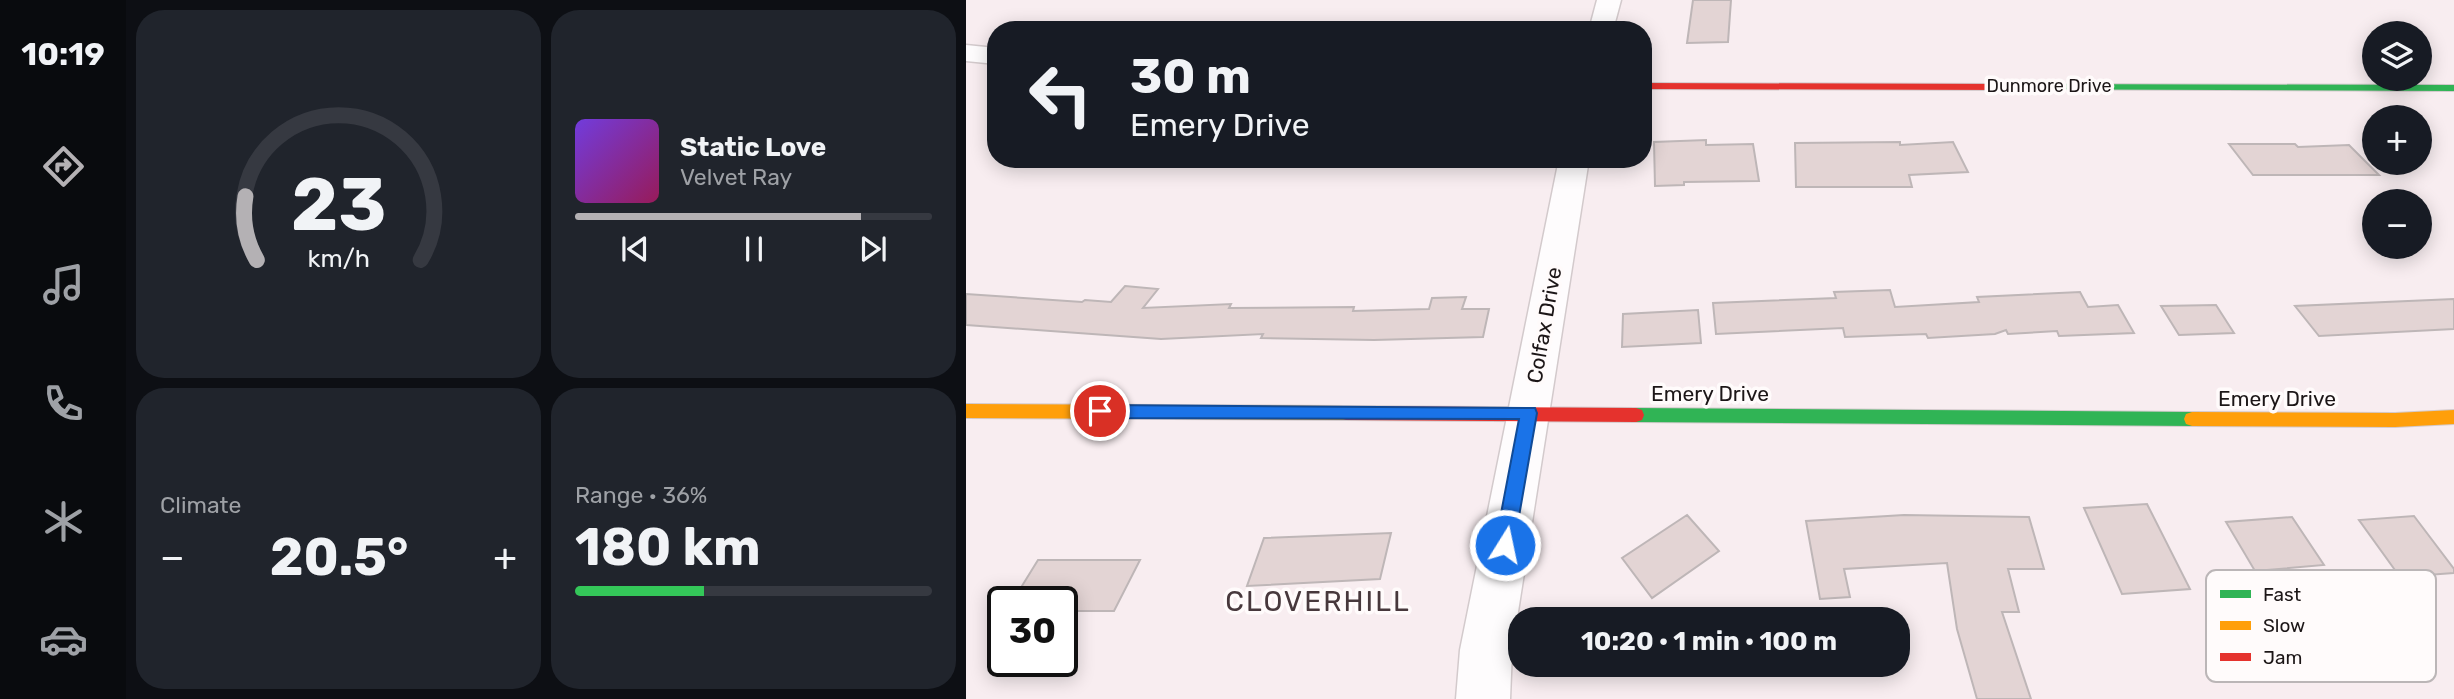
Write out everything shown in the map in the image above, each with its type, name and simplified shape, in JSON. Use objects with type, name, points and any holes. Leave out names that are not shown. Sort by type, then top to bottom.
[{"type":"street","points":[[1603,21],[1609,0]]},
{"type":"street","points":[[966,53],[987,55]]},
{"type":"street","name":"Dunmore Drive","points":[[1652,86],[2454,88]]},
{"type":"street","name":"Colfax Drive","points":[[1483,699],[1486,650],[1572,168]]},
{"type":"street","name":"Emery Drive","points":[[966,411],[2395,420],[2454,416]]},
{"type":"building","points":[[1693,0],[1731,0],[1728,42],[1687,43]]},
{"type":"building","points":[[1706,140],[1706,145],[1753,144],[1759,181],[1684,182],[1684,185],[1655,186],[1654,142]]},
{"type":"building","points":[[1900,142],[1900,145],[1953,142],[1968,172],[1909,175],[1912,187],[1796,187],[1795,143]]},
{"type":"building","points":[[2229,144],[2295,144],[2298,147],[2349,145],[2362,158],[2362,175],[2253,175]]},
{"type":"building","points":[[1125,286],[1158,289],[1143,308],[1231,304],[1229,308],[1354,307],[1353,311],[1429,309],[1432,298],[1466,297],[1462,309],[1489,309],[1483,337],[1374,340],[1261,338],[1263,334],[1161,339],[966,325],[966,294],[1111,302]]},
{"type":"building","points":[[1890,290],[1895,307],[1979,302],[1977,297],[2080,292],[2088,307],[2118,305],[2134,333],[2059,336],[2057,331],[2008,334],[2006,330],[1995,334],[1928,338],[1926,334],[1845,337],[1843,328],[1716,334],[1713,303],[1836,298],[1834,292]]},
{"type":"building","points":[[2454,299],[2454,329],[2319,336],[2295,306]]},
{"type":"building","points":[[2216,305],[2234,333],[2179,335],[2161,306]]},
{"type":"building","points":[[1698,310],[1701,343],[1622,347],[1623,314]]},
{"type":"building","points":[[2147,504],[2190,589],[2122,594],[2084,508]]},
{"type":"building","points":[[1687,515],[1719,551],[1652,598],[1622,558]]},
{"type":"building","points":[[1904,515],[2029,517],[2044,569],[2008,569],[2019,612],[2002,612],[2031,699],[1977,699],[1957,629],[1947,563],[1844,569],[1850,597],[1820,599],[1806,521]]},
{"type":"building","points":[[2414,516],[2454,569],[2454,573],[2436,574],[2436,570],[2395,570],[2359,520]]},
{"type":"building","points":[[2292,517],[2324,565],[2254,570],[2226,522]]},
{"type":"building","points":[[1391,533],[1380,579],[1247,586],[1264,538]]},
{"type":"building","points":[[1038,560],[1140,560],[1114,611],[1078,611],[1078,586],[1022,586]]},
{"type":"traffic: fast","points":[[2007,87],[2454,88]]},
{"type":"traffic: fast","points":[[1636,415],[2192,419]]},
{"type":"traffic: slow","points":[[966,411],[1346,413]]},
{"type":"traffic: slow","points":[[2192,419],[2395,420],[2454,417]]},
{"type":"traffic: jam","points":[[1652,86],[2007,87]]},
{"type":"traffic: jam","points":[[1346,413],[1636,415]]},
{"type":"district","name":"CLOVERHILL","points":[[1318,601]]},
{"type":"route","points":[[1100,411],[1529,413],[1505,545]]}]
